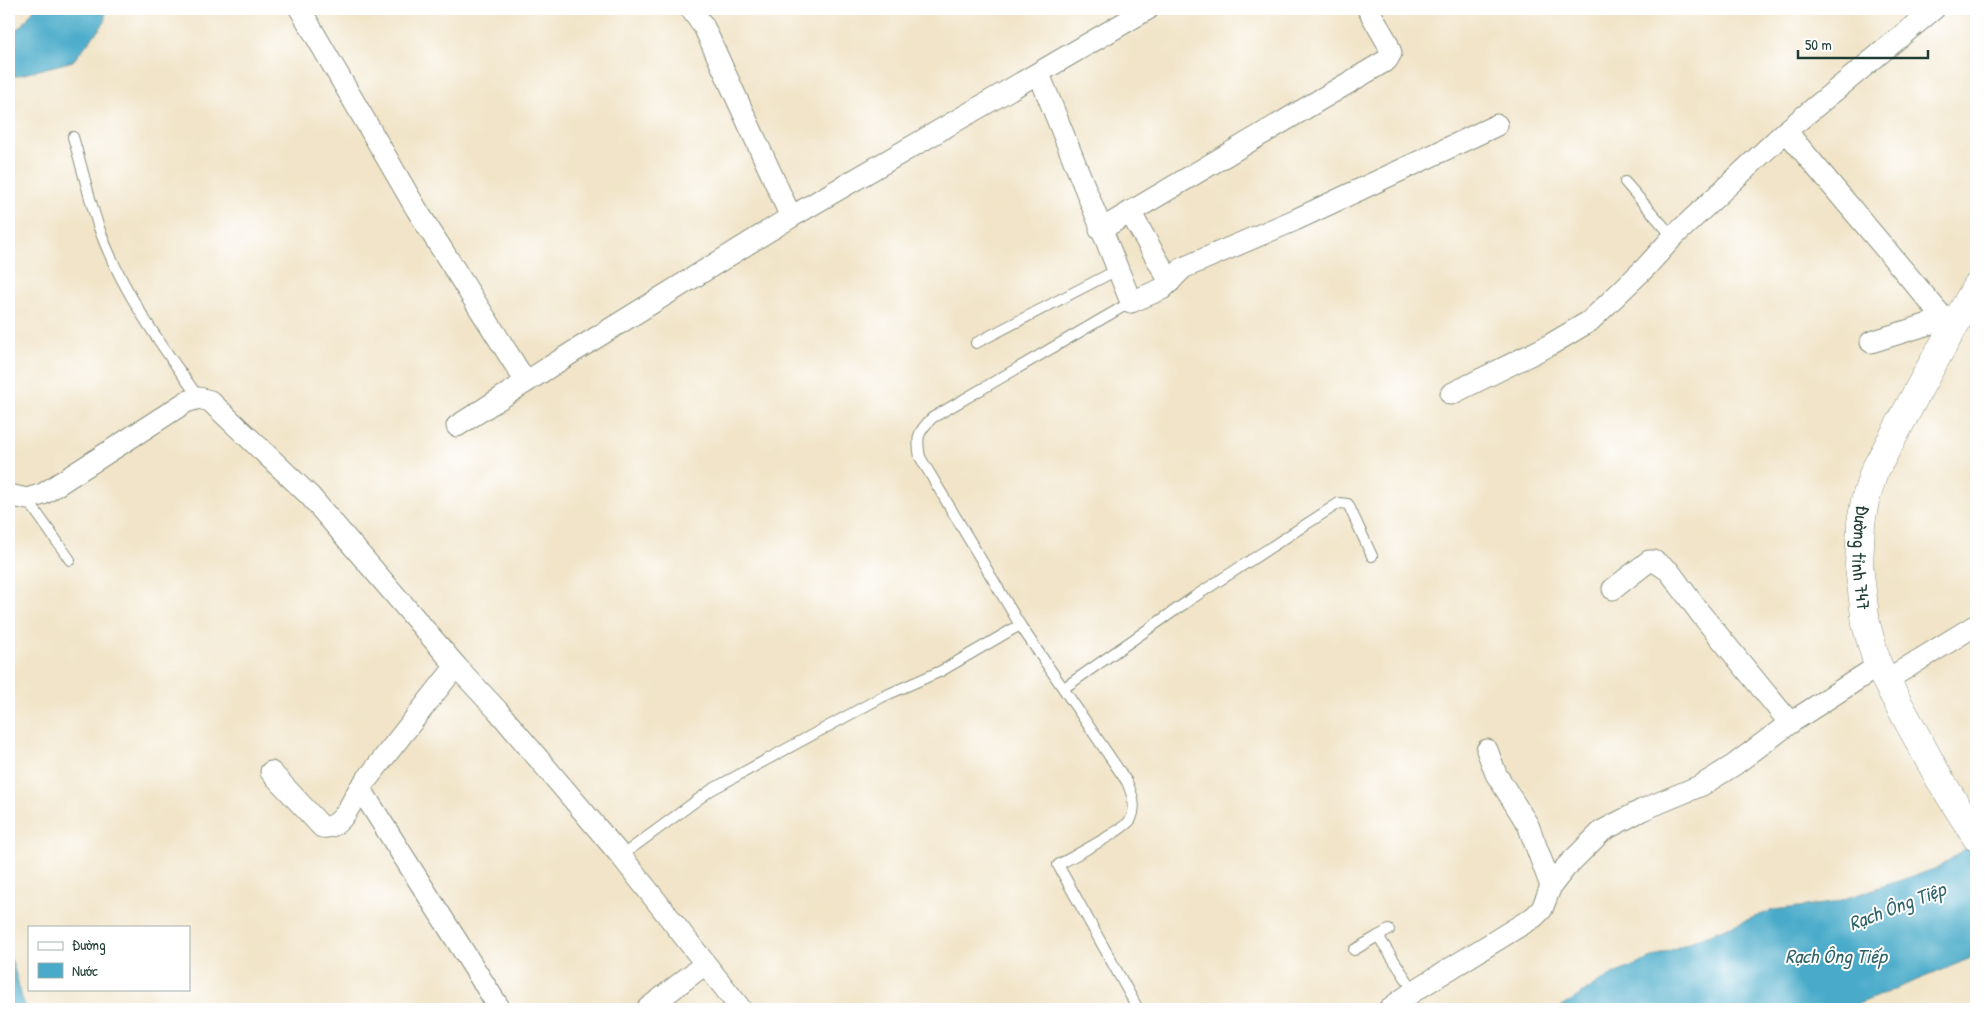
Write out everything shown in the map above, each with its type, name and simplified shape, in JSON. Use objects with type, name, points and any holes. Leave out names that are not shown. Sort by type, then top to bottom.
[{"type":"main road","name":"Đường tỉnh 747","points":[[1976,288],[1949,324],[1874,472],[1861,523],[1859,566],[1866,624],[1882,674],[1939,778],[1976,837]]},
{"type":"street","points":[[300,9],[417,210],[526,382]]},
{"type":"street","points":[[691,9],[704,27],[791,217]]},
{"type":"street","points":[[457,426],[791,217],[1148,9]]},
{"type":"street","points":[[1100,230],[1387,60],[1391,53],[1387,42],[1368,9]]},
{"type":"street","points":[[1451,394],[1548,346],[1590,321],[1646,267],[1673,237],[1786,130],[1934,9]]},
{"type":"street","points":[[1039,74],[1100,230],[1131,302],[1166,285],[1184,268],[1296,220],[1497,125]]},
{"type":"street","points":[[1786,130],[1949,324],[1871,342]]},
{"type":"street","points":[[1130,212],[1166,285]]},
{"type":"street","points":[[18,497],[43,494],[186,402],[199,398],[210,401],[310,496],[456,666],[498,711],[621,856],[741,1009]]},
{"type":"street","points":[[1613,590],[1649,561],[1659,563],[1669,571],[1700,613],[1790,723]]},
{"type":"street","points":[[1389,1009],[1414,991],[1534,916],[1542,909],[1551,886],[1577,854],[1602,831],[1642,810],[1702,785],[1734,765],[1790,723],[1976,625]]},
{"type":"street","points":[[271,772],[322,827],[335,826],[360,788],[456,666]]},
{"type":"street","points":[[1487,750],[1496,774],[1528,826],[1551,886]]},
{"type":"street","points":[[360,788],[500,1009]]},
{"type":"street","points":[[647,1009],[705,964]]},
{"type":"lane","points":[[73,137],[100,229],[125,286],[159,342],[199,398]]},
{"type":"lane","points":[[1625,182],[1673,237]]},
{"type":"lane","points":[[976,343],[1117,270]]},
{"type":"lane","points":[[1131,302],[932,418],[921,429],[917,443],[920,456],[1020,625],[1127,782],[1133,796],[1134,809],[1128,824],[1058,865],[1138,1009]]},
{"type":"lane","points":[[18,497],[70,560]]},
{"type":"lane","points":[[1064,688],[1194,597],[1339,503],[1348,504],[1372,556]]},
{"type":"lane","points":[[621,856],[711,790],[882,697],[941,670],[1020,625]]},
{"type":"lane","points":[[1354,950],[1389,930]]},
{"type":"lane","points":[[1378,936],[1414,991]]},
{"type":"water","points":[[34,9],[105,9],[105,22],[73,61],[9,78],[9,33],[22,26]]},
{"type":"water","name":"Rạch Ông Tiếp","points":[[1976,842],[1976,956],[1846,1009],[1558,1009],[1609,976],[1702,937],[1773,910],[1832,903],[1937,868]]},
{"type":"water","points":[[9,956],[13,964],[25,1009],[9,1009]]},
{"type":"water label","name":"Rạch Ông Tiệp","points":[[1897,906]]}]
